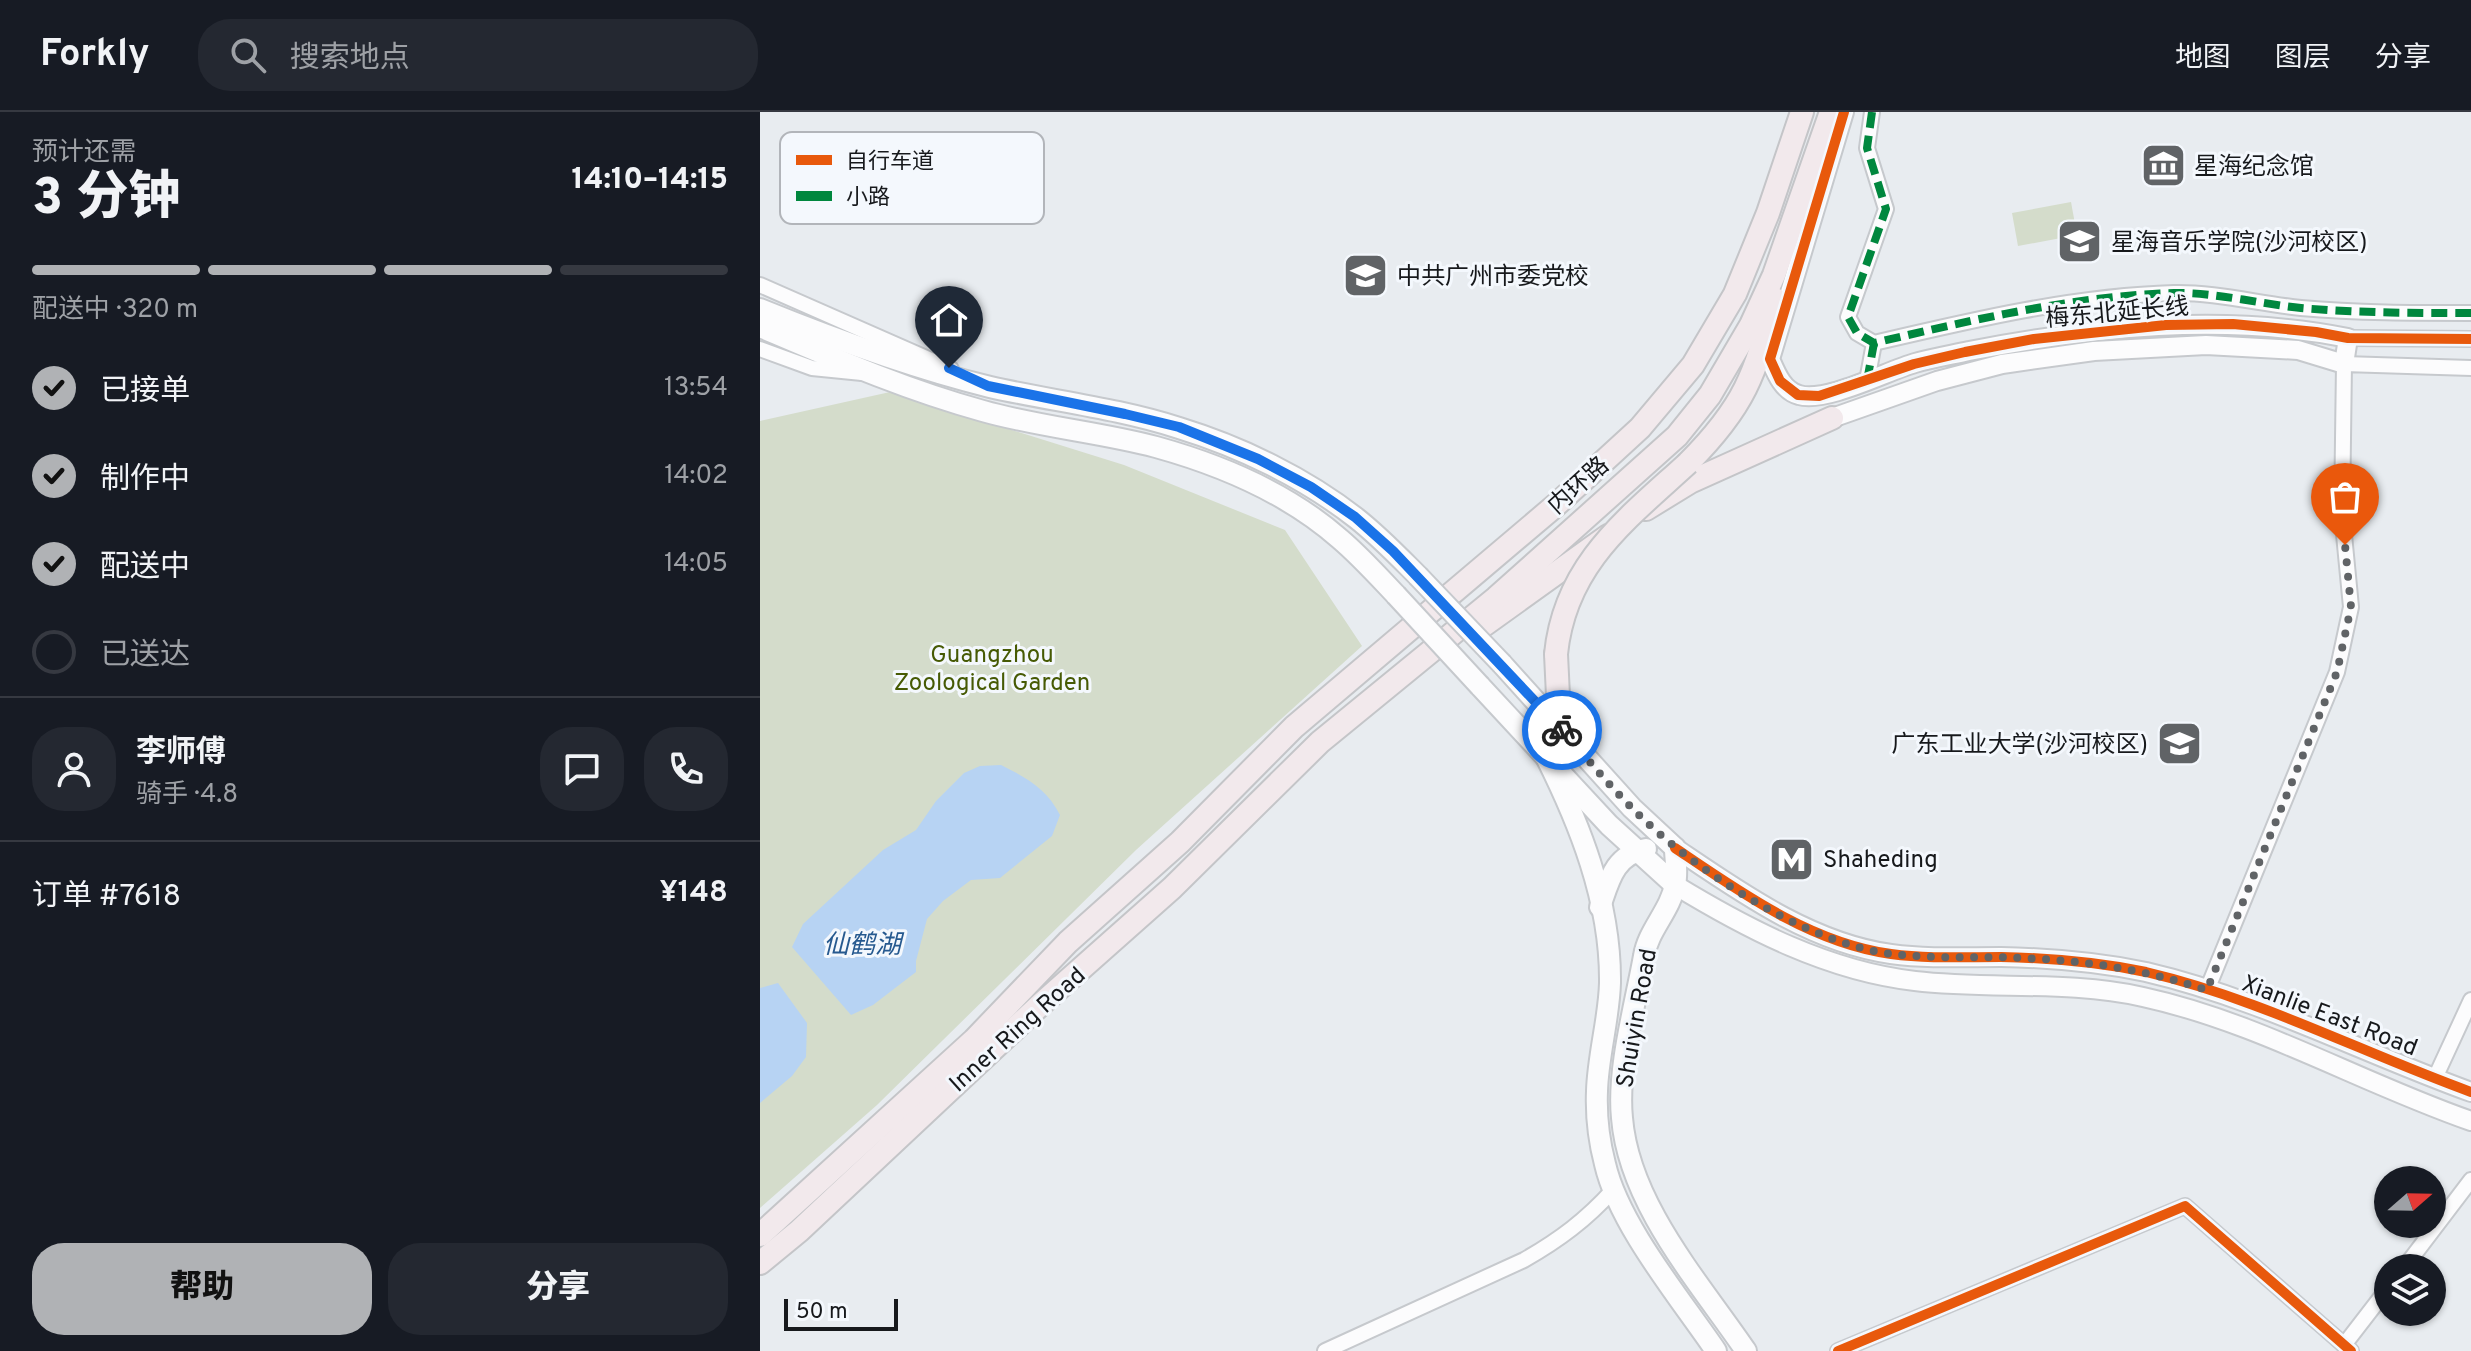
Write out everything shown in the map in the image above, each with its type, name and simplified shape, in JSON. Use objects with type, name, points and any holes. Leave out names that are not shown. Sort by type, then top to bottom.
[{"type":"highway","name":"Inner Ring Road","points":[[760,1235],[974,1040],[1068,942],[1180,842],[1294,727],[1556,505],[1640,428],[1693,365],[1735,294],[1768,213],[1802,112]]},
{"type":"highway","points":[[1556,723],[1556,654],[1567,604],[1596,550],[1708,443],[1746,391],[1759,361],[1809,179],[1831,112]]},
{"type":"highway","name":"内环路","points":[[1272,791],[1348,718],[1496,598],[1575,529],[1658,455],[1693,417],[1739,351],[1762,302],[1809,179]]},
{"type":"highway","points":[[1272,791],[1398,688],[1657,502],[1690,482],[1832,418]]},
{"type":"highway","name":"Inner Ring Road","points":[[760,1263],[799,1231],[1039,1006],[1161,898],[1272,791]]},
{"type":"main road","name":"Xianlie East Road","points":[[760,309],[879,353],[988,386],[1179,427],[1284,472],[1332,501],[1372,531],[1502,664],[1632,808],[1675,848]]},
{"type":"main road","name":"Xianlie East Road","points":[[760,327],[947,401],[986,412],[1153,446],[1212,466],[1273,493],[1341,539],[1543,751],[1609,825],[1675,885]]},
{"type":"main road","points":[[1212,466],[1219,443]]},
{"type":"main road","name":"Shuiyin Road","points":[[1543,751],[1575,817],[1589,858],[1609,960],[1610,982],[1597,1091],[1597,1114],[1605,1166],[1613,1190],[1639,1238],[1716,1351]]},
{"type":"main road","points":[[1600,907],[1614,869],[1626,856],[1637,851],[1675,848]]},
{"type":"main road","name":"Shuiyin Road","points":[[1675,848],[1675,885],[1645,950],[1622,1080],[1621,1117],[1626,1151],[1653,1215],[1746,1351]]},
{"type":"street","name":"梅东北延长线","points":[[1844,112],[1770,359],[1780,381],[1798,395],[1819,396],[1914,364],[2034,339],[2166,325],[2233,324],[2348,338],[2471,339]]},
{"type":"street","points":[[1872,112],[1867,148],[1886,209],[1848,317],[1857,333],[1874,343],[1978,318],[2076,302],[2176,293],[2372,313],[2471,313]]},
{"type":"street","points":[[760,285],[988,386]]},
{"type":"street","points":[[2207,990],[2337,672],[2343,646],[2351,607],[2342,514],[2344,364],[2348,338]]},
{"type":"street","points":[[1867,381],[1874,343]]},
{"type":"street","name":"梅东北延长线","points":[[1832,418],[1937,381],[2002,364],[2094,351],[2206,345],[2298,350],[2344,364],[2471,368]]},
{"type":"street","points":[[760,349],[812,368],[874,373]]},
{"type":"street","name":"Xianlie East Road","points":[[1675,848],[1738,891],[1788,918],[1824,935],[1866,949],[1937,957],[2038,958],[2111,965],[2207,990],[2466,1090]]},
{"type":"street","name":"Xianlie East Road","points":[[1675,885],[1755,930],[1837,965],[1876,976],[1916,981],[2050,986],[2143,997],[2261,1036],[2471,1121]]},
{"type":"street","points":[[2435,1078],[2471,1000]]},
{"type":"street","points":[[2451,1114],[2466,1090]]},
{"type":"street","points":[[2415,1254],[2471,1180]]},
{"type":"street","points":[[1325,1351],[1551,1245],[1592,1213],[1613,1190]]},
{"type":"street","points":[[1838,1351],[2185,1206],[2348,1348],[2374,1309]]},
{"type":"green space","points":[[2071,202],[2077,235],[2018,246],[2012,213]]},
{"type":"green space","name":"Guangzhou Zoological Garden","points":[[890,392],[1124,465],[1285,530],[1362,646],[1136,850],[877,1105],[760,1208],[760,421]]},
{"type":"water","name":"仙鹤湖","points":[[1001,765],[1035,785],[1055,806],[1060,815],[1052,836],[1000,878],[971,880],[943,901],[927,919],[916,972],[873,1005],[851,1015],[792,947],[803,924],[883,850],[916,830],[936,801],[964,773],[980,766]]},
{"type":"water","points":[[778,983],[807,1023],[806,1057],[792,1076],[760,1103],[760,988]]},
{"type":"marked path","points":[[1872,112],[1867,148],[1886,209],[1848,317],[1857,333],[1874,343],[2061,304],[2174,293],[2205,294],[2322,310],[2471,313]]},
{"type":"marked path","points":[[1867,381],[1874,343]]},
{"type":"cycle path","points":[[1844,112],[1770,359],[1780,381],[1798,395],[1819,396],[1914,364],[1965,352],[2034,339],[2166,325],[2233,324],[2348,338],[2471,339]]},
{"type":"cycle path","points":[[1675,848],[1777,913],[1833,939],[1861,948],[1919,957],[2055,960],[2146,972],[2270,1011],[2471,1092]]},
{"type":"cycle path","points":[[1838,1351],[2185,1206],[2351,1351]]},
{"type":"way so far","points":[[1562,730],[1632,808],[1675,848],[1738,891],[1824,935],[1892,954],[2038,958],[2111,965],[2207,990],[2337,672],[2351,607],[2345,545]]},
{"type":"place","name":"星海纪念馆","points":[[2163,166]]},
{"type":"place","name":"星海音乐学院(沙河校区)","points":[[2080,242]]},
{"type":"place","name":"中共广州市委党校","points":[[1366,276]]},
{"type":"place","name":"广东工业大学(沙河校区)","points":[[2179,744]]},
{"type":"place","name":"Shaheding","points":[[1792,859]]},
{"type":"route","points":[[949,368],[988,386],[1179,427],[1258,459],[1311,487],[1355,517],[1393,551],[1562,730]]}]
